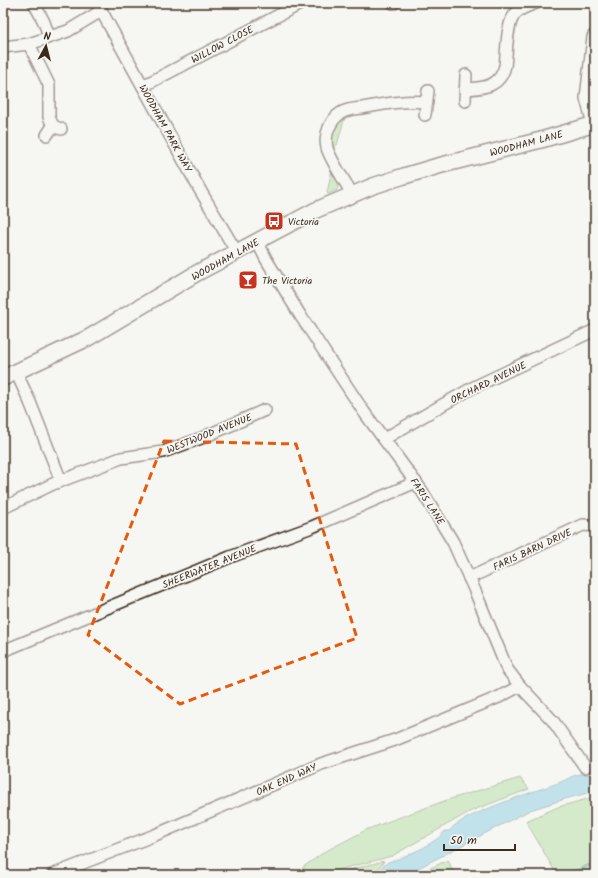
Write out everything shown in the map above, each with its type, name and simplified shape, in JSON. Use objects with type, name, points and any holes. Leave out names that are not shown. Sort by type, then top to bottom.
[{"type":"main road","points":[[595,38],[588,98],[595,124]]},
{"type":"main road","name":"WOODHAM LANE","points":[[10,375],[88,338],[236,252],[310,213],[352,194],[438,166],[541,140],[595,124]]},
{"type":"street","points":[[34,3],[44,22],[48,36]]},
{"type":"street","name":"WILLOW CLOSE","points":[[142,86],[302,3]]},
{"type":"street","points":[[465,89],[483,88],[493,84],[499,79],[506,66],[510,22],[515,14],[520,10],[536,3]]},
{"type":"street","points":[[3,47],[29,44],[48,36],[68,31],[99,7]]},
{"type":"street","name":"WOODHAM PARK WAY","points":[[99,7],[236,252]]},
{"type":"street","points":[[29,44],[49,84],[49,116],[54,130]]},
{"type":"street","points":[[465,101],[466,75]]},
{"type":"street","points":[[352,194],[328,148],[327,133],[332,121],[347,110],[411,101],[427,96],[425,115]]},
{"type":"street","name":"FARIS LANE","points":[[257,241],[266,259],[300,315],[364,412],[416,482],[453,542],[507,669],[520,686],[554,721],[586,767]]},
{"type":"street","name":"ORCHARD AVENUE","points":[[384,439],[474,387],[595,330]]},
{"type":"street","points":[[10,375],[30,402],[61,481]]},
{"type":"street","name":"WESTWOOD AVENUE","points":[[3,508],[61,481],[121,458],[163,452],[204,437],[264,410]]},
{"type":"street","name":"SHEERWATER AVENUE","points":[[3,651],[230,557],[312,527],[416,482]]},
{"type":"street","name":"FARIS BARN DRIVE","points":[[469,578],[583,525],[595,526]]},
{"type":"street","name":"OAK END WAY","points":[[52,875],[162,832],[321,764],[395,740],[499,697],[520,686]]},
{"type":"highlighted area","points":[[164,441],[296,444],[357,638],[180,704],[88,635]]},
{"type":"green space","points":[[346,113],[337,145],[334,148],[331,148],[331,128]]},
{"type":"green space","points":[[332,169],[339,184],[337,190],[328,194],[327,193]]},
{"type":"green space","points":[[520,778],[529,789],[471,811],[392,856],[319,875],[303,875],[303,867],[326,851],[368,829],[447,800]]},
{"type":"green space","points":[[594,797],[595,869],[580,875],[557,875],[526,821],[558,807]]},
{"type":"green space","points":[[448,860],[455,875],[415,875]]},
{"type":"green space","points":[[384,861],[375,870],[368,873],[330,875]]},
{"type":"water","points":[[575,775],[595,775],[595,791],[530,810],[405,875],[368,875],[376,872],[388,862],[423,848],[440,837],[445,831],[450,831],[455,825],[466,818],[561,782]]},
{"type":"waterway","points":[[565,875],[595,863]]},
{"type":"place","name":"Victoria","points":[[274,221]]},
{"type":"place","name":"The Victoria","points":[[248,280]]}]
